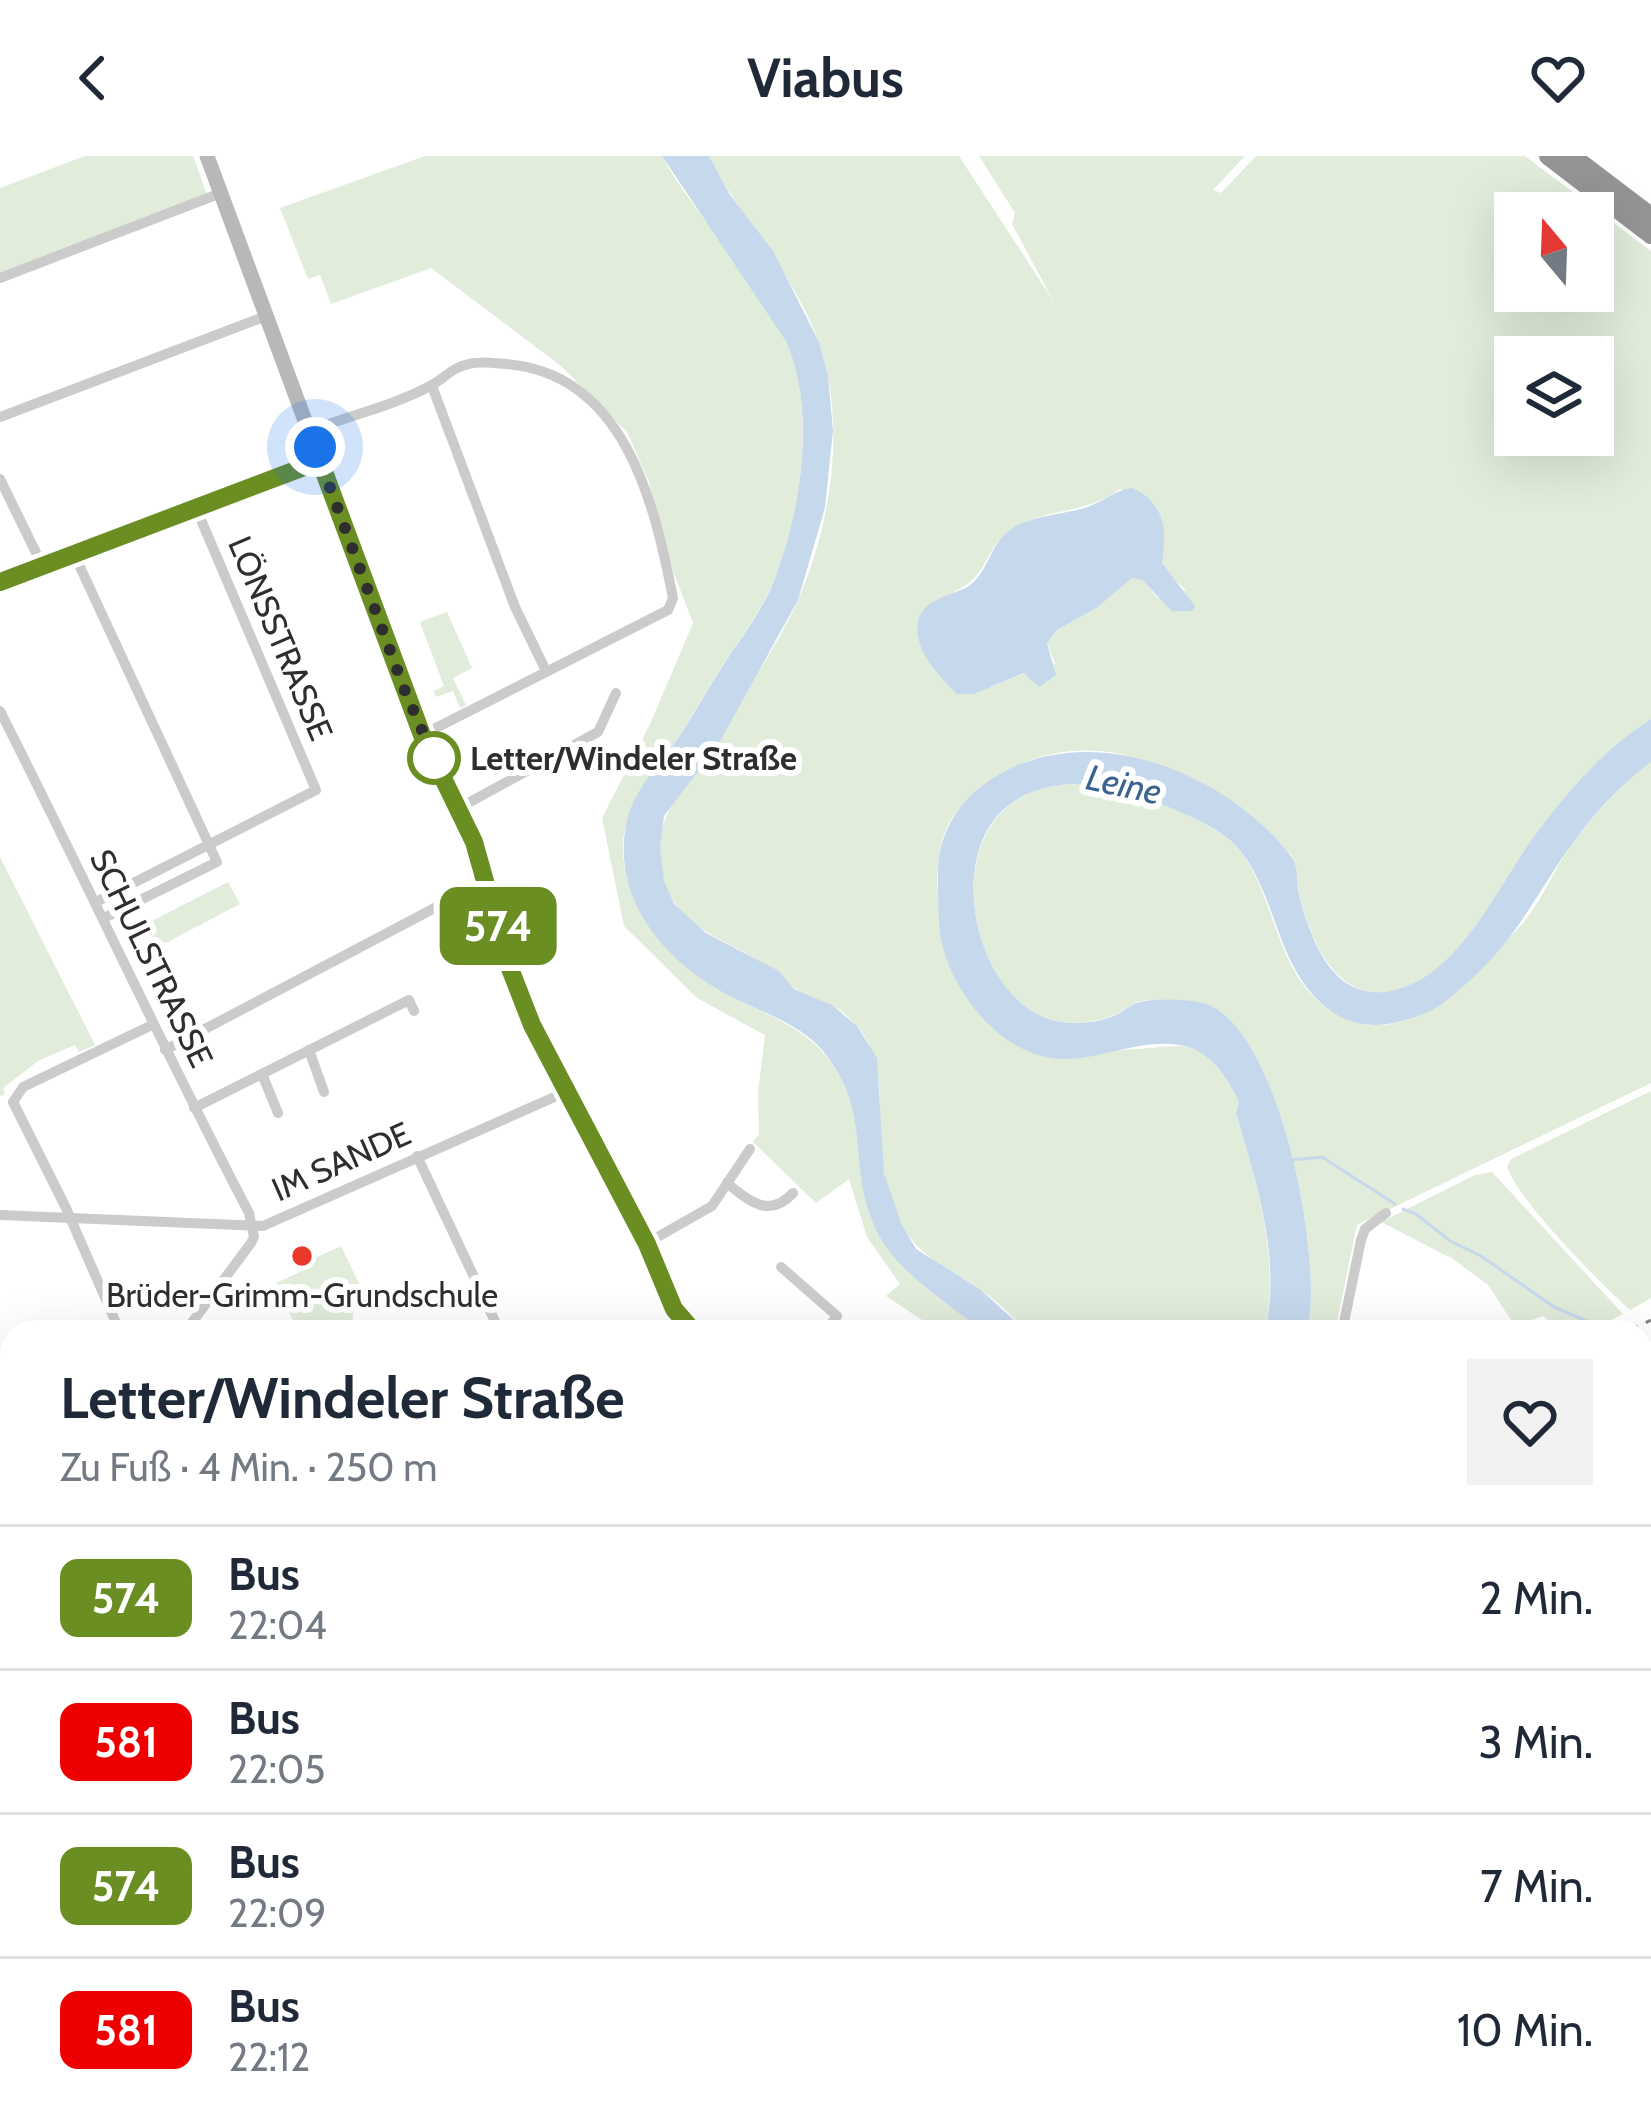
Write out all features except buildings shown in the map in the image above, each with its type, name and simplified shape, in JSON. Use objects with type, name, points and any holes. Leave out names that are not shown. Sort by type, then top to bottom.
[{"type":"highway","points":[[1548,156],[1651,235]]},
{"type":"highway","points":[[1572,156],[1651,216]]},
{"type":"main road","points":[[207,156],[422,735],[459,808],[486,881],[514,981],[532,1025],[647,1244],[676,1320]]},
{"type":"main road","points":[[674,1309],[684,1320]]},
{"type":"street","points":[[0,278],[221,194]]},
{"type":"street","points":[[0,417],[266,316]]},
{"type":"street","points":[[309,431],[432,386],[455,368],[484,362],[540,368],[566,380],[613,426],[635,461],[651,505],[673,598],[668,610],[422,735]]},
{"type":"street","points":[[432,386],[515,607],[546,671]]},
{"type":"street","points":[[0,582],[320,461]]},
{"type":"street","points":[[0,479],[43,567]]},
{"type":"street","name":"LÖNSSTRASSE","points":[[196,508],[316,790],[208,845]]},
{"type":"street","points":[[74,554],[217,862],[104,919]]},
{"type":"street","points":[[459,808],[598,732],[616,693]]},
{"type":"street","name":"SCHULSTRASSE","points":[[0,712],[253,1228]]},
{"type":"street","points":[[96,902],[208,845]]},
{"type":"street","points":[[165,1050],[486,881]]},
{"type":"street","points":[[194,1108],[409,1000],[414,1011]]},
{"type":"street","points":[[114,1320],[16,1111],[14,1096],[23,1087],[152,1025]]},
{"type":"street","points":[[309,1050],[324,1092]]},
{"type":"street","points":[[262,1074],[278,1113]]},
{"type":"street","name":"IM SANDE","points":[[194,1320],[251,1243],[253,1228],[568,1091]]},
{"type":"street","points":[[647,1244],[712,1206],[750,1149]]},
{"type":"street","points":[[417,1156],[494,1320]]},
{"type":"street","points":[[727,1184],[760,1207],[778,1206],[793,1193]]},
{"type":"street","points":[[1345,1320],[1365,1229],[1386,1213]]},
{"type":"street","points":[[0,1215],[253,1228]]},
{"type":"street","points":[[781,1267],[837,1316],[834,1320]]},
{"type":"green space","points":[[85,156],[193,156],[207,195],[0,274],[0,188]]},
{"type":"green space","points":[[425,156],[662,156],[770,309],[794,361],[800,388],[800,478],[788,538],[758,611],[632,809],[625,827],[625,868],[640,911],[674,956],[721,991],[790,1026],[824,1053],[851,1102],[864,1193],[877,1232],[902,1266],[971,1320],[922,1320],[886,1296],[900,1284],[867,1237],[849,1179],[816,1203],[753,1142],[759,1134],[765,1035],[697,998],[624,926],[602,818],[650,724],[693,623],[673,571],[649,482],[627,432],[561,366],[431,268],[331,304],[320,275],[308,279],[280,208]]},
{"type":"green space","points":[[709,156],[959,156],[1054,302],[1012,224],[1015,213],[979,156],[1245,156],[1213,190],[1221,193],[1256,156],[1525,156],[1573,192],[1494,192],[1494,312],[1614,312],[1614,223],[1651,251],[1651,719],[1608,752],[1570,792],[1480,920],[1440,966],[1417,982],[1391,991],[1371,992],[1353,986],[1326,961],[1302,906],[1295,862],[1273,836],[1213,790],[1120,754],[1061,752],[1033,759],[980,788],[947,827],[938,865],[943,935],[969,1000],[1001,1035],[1099,1050],[1186,1047],[1199,1051],[1224,1077],[1239,1101],[1236,1113],[1264,1221],[1270,1277],[1267,1320],[1016,1320],[929,1256],[904,1228],[884,1169],[877,1069],[859,1029],[836,1008],[794,988],[763,963],[693,922],[669,895],[660,851],[667,815],[714,751],[790,618],[810,570],[827,507],[832,407],[809,318]],"holes":[[[1120,489],[1156,506],[1163,565],[1186,590],[1158,598],[1142,580],[1132,578],[1098,607],[1057,630],[1047,642],[1055,664],[1031,677],[1025,673],[991,687],[953,592],[973,579],[1002,538],[1023,523],[1078,508]]]},
{"type":"green space","points":[[447,612],[472,668],[453,678],[466,705],[460,708],[453,691],[436,697],[434,691],[444,686],[420,622]]},
{"type":"green space","points":[[1651,762],[1651,1083],[1357,1225],[1337,1320],[1308,1320],[1309,1255],[1290,1149],[1274,1097],[1253,1053],[1229,1020],[1201,1003],[1169,1000],[1138,1002],[1088,1022],[1044,1017],[1020,1002],[1001,981],[978,924],[976,863],[985,836],[1008,806],[1055,785],[1115,790],[1164,805],[1227,838],[1253,871],[1288,959],[1315,998],[1356,1022],[1397,1023],[1431,1009],[1515,932],[1569,849],[1613,796]]},
{"type":"green space","points":[[0,857],[95,1045],[79,1052],[75,1045],[38,1061],[3,1088],[5,1094],[0,1096]]},
{"type":"green space","points":[[228,882],[240,904],[158,947],[146,924]]},
{"type":"green space","points":[[1651,1091],[1651,1298],[1630,1310],[1542,1219],[1507,1166],[1511,1159]]},
{"type":"green space","points":[[1492,1172],[1623,1314],[1611,1320],[1548,1320],[1543,1316],[1511,1320],[1488,1285],[1453,1259],[1381,1222],[1475,1175]]},
{"type":"green space","points":[[341,1246],[368,1302],[354,1309],[353,1320],[293,1320],[276,1283],[313,1266],[311,1260]]},
{"type":"water","points":[[662,156],[709,156],[730,195],[773,251],[819,342],[828,375],[833,431],[825,508],[798,600],[718,745],[664,816],[660,848],[664,881],[674,904],[706,933],[779,971],[794,989],[832,1005],[857,1026],[877,1058],[884,1173],[901,1223],[916,1249],[980,1289],[1014,1320],[969,1320],[900,1264],[873,1223],[848,1095],[823,1051],[795,1028],[692,972],[653,933],[629,886],[625,831],[633,804],[753,620],[770,590],[790,532],[803,433],[796,369],[786,341]]},
{"type":"water","points":[[1132,488],[1158,510],[1164,529],[1162,563],[1195,606],[1192,611],[1172,611],[1142,580],[1132,578],[1098,607],[1057,630],[1047,643],[1056,675],[1039,687],[1024,673],[974,694],[957,694],[929,662],[920,643],[918,623],[924,609],[973,582],[1013,528],[1090,506]]},
{"type":"water","name":"Leine","points":[[1651,719],[1651,762],[1583,829],[1500,949],[1441,1005],[1396,1023],[1357,1023],[1322,1004],[1295,968],[1261,885],[1237,847],[1183,813],[1110,789],[1061,785],[1013,802],[983,838],[975,866],[978,927],[988,957],[1022,1004],[1046,1018],[1072,1023],[1108,1018],[1146,1001],[1203,1003],[1230,1020],[1254,1054],[1291,1150],[1309,1255],[1308,1320],[1267,1320],[1270,1277],[1264,1221],[1236,1113],[1239,1101],[1214,1063],[1176,1044],[1066,1059],[1021,1048],[983,1018],[954,977],[945,955],[939,925],[939,858],[961,807],[977,790],[1015,766],[1056,754],[1099,752],[1185,774],[1261,823],[1293,859],[1307,921],[1327,964],[1353,987],[1391,991],[1437,968],[1457,949],[1561,802]]},
{"type":"waterway","points":[[1291,1160],[1322,1157],[1395,1204]]},
{"type":"waterway","points":[[1403,1209],[1554,1307],[1584,1320]]},
{"type":"bus line","name":"574","points":[[0,582],[320,461],[422,735],[474,842],[509,966],[532,1025],[684,1320]]},
{"type":"place","name":"Letter/Windeler Straße","points":[[434,758]]},
{"type":"place","name":"Brüder-Grimm-Grundschule","points":[[302,1256]]},
{"type":"route","points":[[315,447],[434,758]]}]
